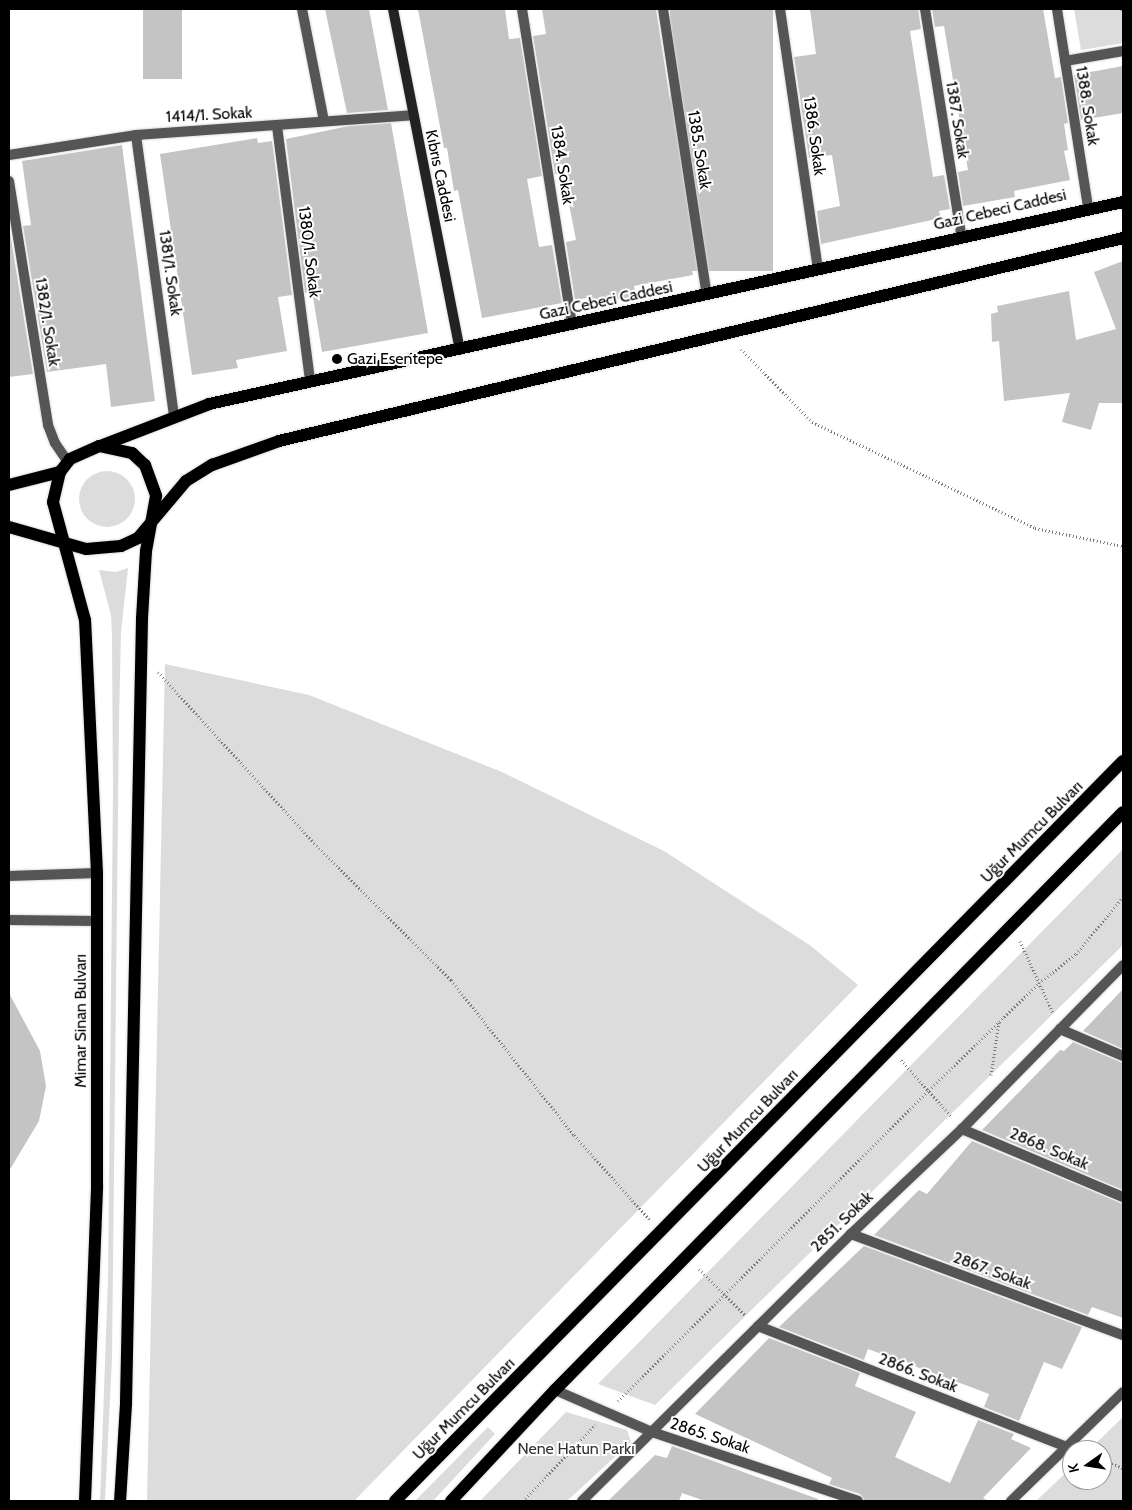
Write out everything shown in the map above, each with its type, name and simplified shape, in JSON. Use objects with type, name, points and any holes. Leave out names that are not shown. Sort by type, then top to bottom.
[{"type":"main road","name":"Kıbrıs Caddesi","points":[[393,9],[412,115],[460,349]]},
{"type":"main road","name":"Gazi Cebeci Caddesi","points":[[99,446],[209,404],[707,295],[961,235],[1088,207],[1123,202]]},
{"type":"main road","points":[[9,527],[86,549],[121,546],[138,538],[152,518],[186,481],[212,465],[242,452],[279,441],[727,335],[1123,238]]},
{"type":"main road","points":[[66,544],[53,502],[60,472],[68,462],[84,450],[99,446],[132,453],[146,464],[156,496],[146,551],[142,654],[126,1404],[120,1501]]},
{"type":"main road","points":[[9,485],[60,472]]},
{"type":"main road","name":"Mimar Sinan Bulvarı","points":[[66,544],[83,605],[87,641],[98,921],[96,1185],[85,1501]]},
{"type":"main road","name":"Uğur Mumcu Bulvarı","points":[[395,1501],[661,1233],[1123,761]]},
{"type":"main road","points":[[451,1501],[555,1390],[688,1258],[891,1049],[1014,927],[1123,812]]},
{"type":"street","points":[[302,9],[324,121]]},
{"type":"street","name":"1384. Sokak","points":[[522,9],[572,325]]},
{"type":"street","name":"1385. Sokak","points":[[663,9],[707,295]]},
{"type":"street","name":"1386. Sokak","points":[[780,9],[818,268]]},
{"type":"street","name":"1387. Sokak","points":[[925,9],[961,235]]},
{"type":"street","name":"1388. Sokak","points":[[1057,9],[1088,207]]},
{"type":"street","points":[[1065,61],[1123,51]]},
{"type":"street","name":"1414/1. Sokak","points":[[9,155],[136,135],[412,115]]},
{"type":"street","name":"1380/1. Sokak","points":[[277,126],[310,381]]},
{"type":"street","name":"1381/1. Sokak","points":[[136,135],[174,416]]},
{"type":"street","name":"1382/1. Sokak","points":[[9,181],[48,425],[55,443],[68,462]]},
{"type":"street","points":[[9,876],[97,873]]},
{"type":"street","points":[[9,920],[98,921]]},
{"type":"street","name":"2851. Sokak","points":[[582,1501],[851,1234],[962,1128],[1123,965]]},
{"type":"street","points":[[1060,1029],[1123,1056]]},
{"type":"street","name":"2868. Sokak","points":[[962,1128],[1123,1196]]},
{"type":"street","name":"2867. Sokak","points":[[851,1234],[1123,1335]]},
{"type":"street","name":"2866. Sokak","points":[[758,1326],[1062,1446]]},
{"type":"street","name":"2865. Sokak","points":[[555,1390],[652,1432],[858,1501]]},
{"type":"street","points":[[1075,1440],[1123,1392]]},
{"type":"street","points":[[1011,1501],[1062,1453]]},
{"type":"path","points":[[727,335],[812,422],[1035,528],[1123,546]]},
{"type":"path","points":[[142,654],[314,843],[451,980],[574,1135],[661,1233]]},
{"type":"path","points":[[523,1501],[723,1294],[929,1090],[1039,983],[1076,954],[1123,899]]},
{"type":"path","points":[[1014,927],[1060,1029]]},
{"type":"path","points":[[987,1103],[999,1021]]},
{"type":"path","points":[[891,1049],[962,1128]]},
{"type":"path","points":[[688,1258],[758,1326]]},
{"type":"green space","points":[[1074,9],[1123,9],[1123,43],[1081,50]]},
{"type":"green space","points":[[101,471],[113,471],[123,475],[131,483],[135,499],[131,515],[123,523],[113,527],[101,527],[91,523],[83,515],[79,505],[79,493],[83,483],[91,475]]},
{"type":"green space","points":[[128,568],[121,632],[119,720],[112,1358],[105,1501],[100,1501],[108,1279],[113,794],[111,615],[99,570],[116,572]]},
{"type":"green space","points":[[165,664],[309,695],[502,772],[664,851],[811,946],[858,985],[354,1501],[147,1501]]},
{"type":"green space","name":"Nene Hatun Parkı","points":[[1123,849],[1123,945],[655,1405],[598,1384]]},
{"type":"green space","name":"Nene Hatun Parkı","points":[[566,1412],[627,1430],[631,1442],[567,1501],[480,1501]]},
{"type":"green space","points":[[1123,1417],[1123,1501],[1036,1501],[1062,1476],[1062,1490],[1112,1490],[1112,1440],[1099,1440]]},
{"type":"green space","points":[[488,1427],[495,1434],[433,1501],[415,1501]]},
{"type":"building","points":[[143,9],[182,9],[182,79],[143,79]]},
{"type":"building","points":[[325,9],[369,9],[388,110],[347,113]]},
{"type":"building","points":[[418,9],[505,9],[509,39],[520,38],[542,176],[527,179],[539,247],[552,245],[562,303],[482,318],[458,190],[454,191],[447,148],[444,148]]},
{"type":"building","points":[[542,9],[656,9],[696,270],[692,271],[693,275],[634,286],[636,296],[588,305],[587,298],[575,300],[566,242],[576,240],[563,173],[555,174],[533,36],[546,34]]},
{"type":"building","points":[[670,9],[773,9],[773,271],[670,271]]},
{"type":"building","points":[[810,9],[918,9],[921,29],[910,31],[933,177],[944,175],[950,209],[939,211],[941,218],[821,244],[817,211],[840,206],[832,155],[809,158],[794,57],[816,54]]},
{"type":"building","points":[[932,9],[1043,9],[1055,78],[1061,77],[1068,123],[1064,124],[1068,150],[1064,151],[1070,180],[1014,191],[1015,197],[963,206],[958,172],[968,170],[944,26],[935,27]]},
{"type":"building","points":[[1123,66],[1123,113],[1081,120],[1074,75]]},
{"type":"building","points":[[391,123],[428,333],[322,352],[312,291],[305,293],[286,139],[349,126]]},
{"type":"building","points":[[257,138],[258,143],[272,141],[292,295],[278,297],[287,351],[236,360],[238,368],[192,375],[160,154]]},
{"type":"building","points":[[122,145],[155,401],[111,407],[106,364],[47,372],[23,226],[31,225],[22,161]]},
{"type":"building","points":[[9,227],[33,374],[9,377]]},
{"type":"building","points":[[1123,261],[1123,403],[1099,403],[1091,430],[1062,422],[1070,393],[1004,401],[999,341],[992,342],[991,314],[998,312],[997,306],[1069,291],[1076,340],[1116,329],[1094,272]]},
{"type":"building","points":[[1123,989],[1123,1049],[1083,1031]]},
{"type":"building","points":[[9,993],[40,1051],[46,1086],[39,1121],[9,1171]]},
{"type":"building","points":[[1073,1042],[1123,1063],[1123,1190],[982,1130],[1060,1050],[1064,1051]]},
{"type":"building","points":[[972,1141],[1123,1204],[1123,1318],[1092,1307],[1088,1315],[874,1235],[919,1190],[927,1194]]},
{"type":"building","points":[[864,1246],[1082,1327],[1062,1369],[1044,1362],[1019,1421],[984,1407],[989,1394],[868,1349],[864,1360],[779,1327]]},
{"type":"building","points":[[769,1338],[860,1373],[855,1386],[916,1412],[895,1457],[950,1483],[978,1420],[1014,1434],[1011,1439],[1031,1448],[983,1498],[989,1501],[865,1501],[860,1494],[829,1484],[832,1478],[695,1414]]},
{"type":"building","points":[[672,1446],[818,1499],[818,1501],[705,1501],[682,1493],[679,1501],[608,1501],[655,1455],[667,1458]]},
{"type":"place","name":"Gazi Esentepe","points":[[337,359]]}]
